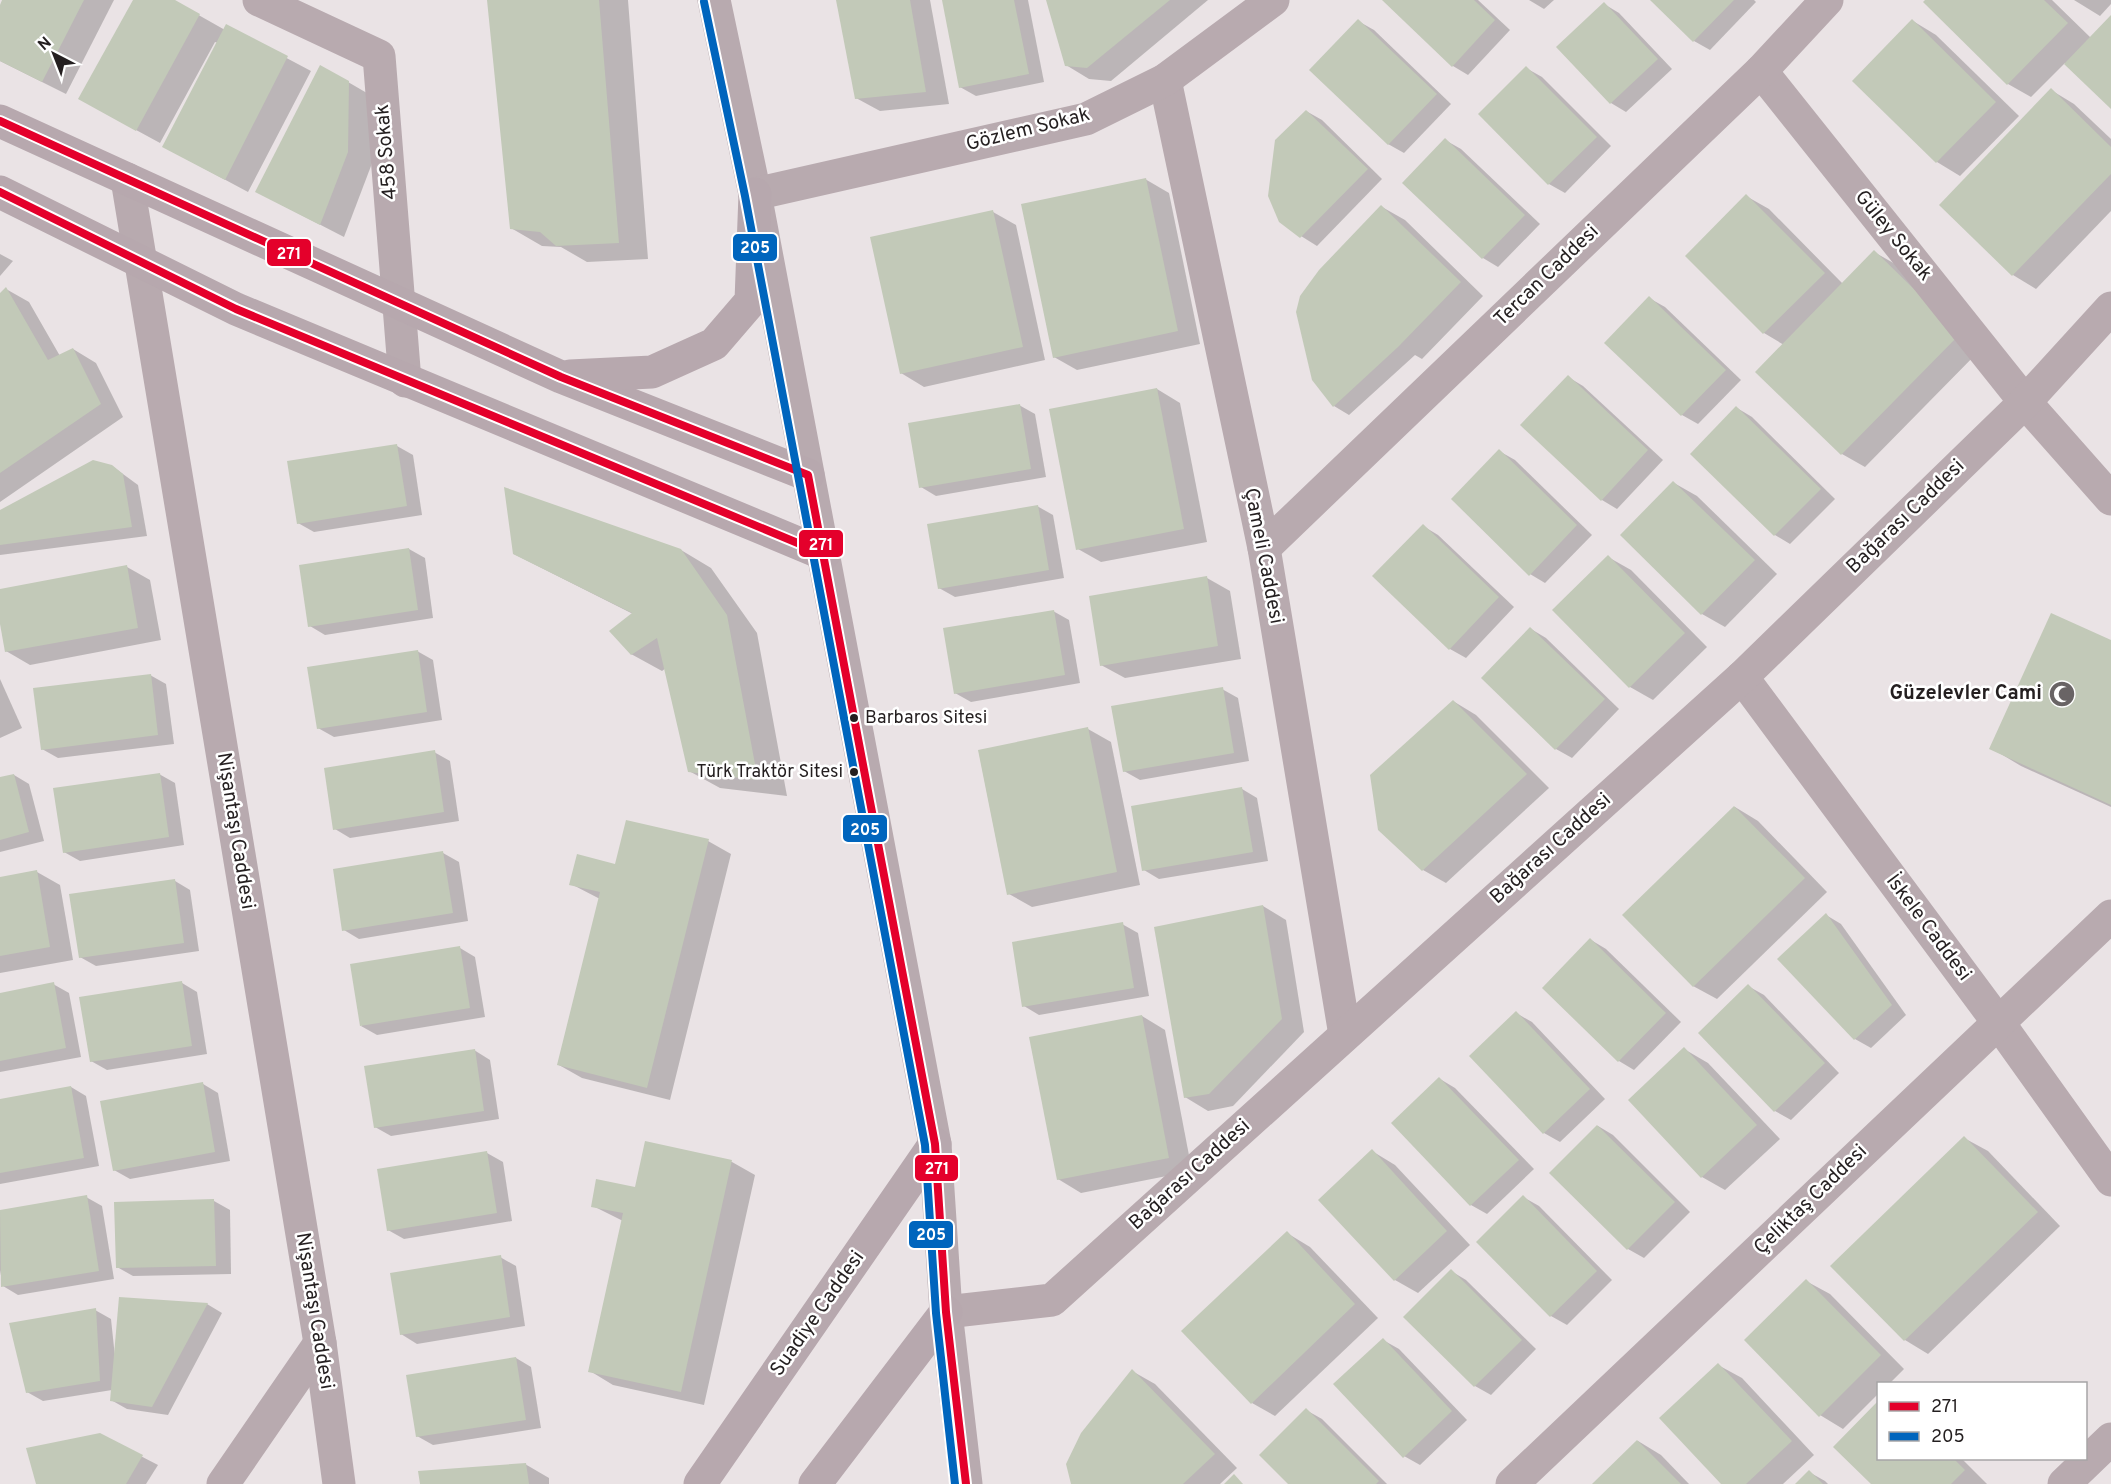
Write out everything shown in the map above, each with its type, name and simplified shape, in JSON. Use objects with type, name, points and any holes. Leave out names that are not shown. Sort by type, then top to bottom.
[{"type":"main road","points":[[0,121],[561,377],[808,475]]},
{"type":"main road","points":[[0,192],[236,309],[824,554]]},
{"type":"main road","points":[[561,377],[651,372],[714,344],[751,301],[755,194]]},
{"type":"main road","name":"Suadiye Caddesi","points":[[700,1484],[935,1144]]},
{"type":"main road","points":[[815,1484],[946,1312]]},
{"type":"street","name":"458 Sokak","points":[[259,0],[379,56],[405,381]]},
{"type":"street","points":[[714,0],[755,194],[935,1144],[946,1312],[966,1484]]},
{"type":"street","name":"Gözlem Sokak","points":[[755,194],[1086,119],[1165,80],[1273,0]]},
{"type":"street","name":"Tercan Caddesi","points":[[1264,548],[1761,71],[1827,0]]},
{"type":"street","name":"Güley Sokak","points":[[1761,71],[2025,402],[2111,499]]},
{"type":"street","name":"Çameli Caddesi","points":[[1165,80],[1264,548],[1345,1035]]},
{"type":"street","name":"Nişantaşı Caddesi","points":[[127,179],[320,1343],[339,1484]]},
{"type":"street","name":"Bağarası Caddesi","points":[[946,1312],[1052,1300],[1742,677],[2025,402],[2111,308]]},
{"type":"street","name":"İskele Caddesi","points":[[1742,677],[1998,1022],[2111,1180]]},
{"type":"street","name":"Çeliktaş Caddesi","points":[[1512,1484],[2111,916]]},
{"type":"street","points":[[224,1484],[320,1343]]},
{"type":"street","points":[[2064,1484],[2111,1439]]},
{"type":"building","points":[[2,0],[84,0],[42,82],[0,61],[0,5]]},
{"type":"building","points":[[133,0],[175,0],[200,14],[136,131],[78,99]]},
{"type":"building","points":[[487,0],[599,0],[619,243],[556,246],[540,232],[510,229]]},
{"type":"building","points":[[836,0],[910,0],[926,92],[855,99]]},
{"type":"building","points":[[942,0],[1014,0],[1029,74],[959,88]]},
{"type":"building","points":[[1046,0],[1170,0],[1087,68],[1065,66]]},
{"type":"building","points":[[1382,0],[1474,0],[1495,20],[1452,67]]},
{"type":"building","points":[[1650,0],[1734,0],[1693,42]]},
{"type":"building","points":[[1925,0],[2044,0],[2068,23],[2007,85],[1923,2]]},
{"type":"building","points":[[1604,2],[1658,59],[1610,104],[1556,47]]},
{"type":"building","points":[[2111,15],[2111,109],[2064,64]]},
{"type":"building","points":[[1358,19],[1437,94],[1388,145],[1309,70]]},
{"type":"building","points":[[1912,19],[1996,102],[1936,163],[1852,81]]},
{"type":"building","points":[[226,24],[288,56],[225,180],[162,147]]},
{"type":"building","points":[[320,65],[349,81],[348,152],[320,225],[255,192]]},
{"type":"building","points":[[1526,66],[1597,137],[1548,185],[1478,114]]},
{"type":"building","points":[[2051,88],[2111,147],[2111,174],[2012,276],[1939,205]]},
{"type":"building","points":[[1306,110],[1368,169],[1300,238],[1279,222],[1268,196],[1275,140]]},
{"type":"building","points":[[1445,138],[1525,215],[1482,259],[1402,183]]},
{"type":"building","points":[[1146,178],[1178,331],[1053,358],[1021,204]]},
{"type":"building","points":[[1746,194],[1825,273],[1763,334],[1685,256]]},
{"type":"building","points":[[1381,205],[1461,282],[1398,347],[1333,407],[1312,380],[1296,312],[1300,296],[1319,270]]},
{"type":"building","points":[[993,210],[1023,347],[900,374],[870,237]]},
{"type":"building","points":[[1874,250],[1960,334],[1841,455],[1755,372]]},
{"type":"building","points":[[6,287],[48,360],[73,348],[101,404],[0,473],[0,293]]},
{"type":"building","points":[[1649,296],[1726,370],[1681,416],[1604,343]]},
{"type":"building","points":[[1568,375],[1648,450],[1601,501],[1520,425]]},
{"type":"building","points":[[1157,388],[1184,529],[1076,550],[1049,409]]},
{"type":"building","points":[[1020,404],[1031,469],[919,488],[908,423]]},
{"type":"building","points":[[1736,406],[1821,489],[1774,536],[1690,454]]},
{"type":"building","points":[[397,444],[407,506],[297,524],[287,461]]},
{"type":"building","points":[[1499,449],[1577,525],[1529,576],[1451,499]]},
{"type":"building","points":[[93,460],[112,465],[123,474],[132,527],[0,545],[0,510]]},
{"type":"building","points":[[1673,481],[1755,560],[1701,615],[1620,535]]},
{"type":"building","points":[[504,487],[681,549],[727,615],[758,780],[688,772],[657,638],[631,655],[609,631],[632,613],[513,554]]},
{"type":"building","points":[[1038,505],[1049,570],[938,589],[927,524]]},
{"type":"building","points":[[1423,524],[1499,597],[1449,650],[1372,576]]},
{"type":"building","points":[[409,548],[418,610],[308,627],[299,565]]},
{"type":"building","points":[[1608,555],[1685,633],[1629,688],[1552,610]]},
{"type":"building","points":[[127,565],[138,628],[5,652],[0,624],[0,589]]},
{"type":"building","points":[[1207,576],[1218,646],[1100,666],[1089,596]]},
{"type":"building","points":[[1054,610],[1065,675],[954,694],[943,628]]},
{"type":"building","name":"Güzelevler Cami","points":[[2051,613],[2111,640],[2111,805],[1989,749]]},
{"type":"building","points":[[1530,627],[1605,699],[1555,750],[1481,678]]},
{"type":"building","points":[[418,650],[427,712],[317,729],[307,667]]},
{"type":"building","points":[[151,674],[158,735],[41,750],[33,688]]},
{"type":"building","points":[[1223,687],[1234,753],[1123,772],[1111,706]]},
{"type":"building","points":[[1453,700],[1527,774],[1422,871],[1378,830],[1370,775]]},
{"type":"building","points":[[1088,727],[1117,872],[1007,895],[978,750]]},
{"type":"building","points":[[435,750],[444,812],[333,830],[324,768]]},
{"type":"building","points":[[160,773],[169,837],[63,853],[53,788]]},
{"type":"building","points":[[14,774],[29,832],[0,840],[0,777]]},
{"type":"building","points":[[1242,787],[1253,852],[1142,871],[1131,806]]},
{"type":"building","points":[[1734,806],[1805,878],[1693,987],[1622,915]]},
{"type":"building","points":[[626,820],[709,839],[647,1088],[557,1065],[600,892],[569,885],[577,854],[615,864]]},
{"type":"building","points":[[443,851],[453,913],[342,931],[333,869]]},
{"type":"building","points":[[37,870],[50,947],[0,956],[0,877]]},
{"type":"building","points":[[175,879],[184,943],[79,958],[69,894]]},
{"type":"building","points":[[1263,905],[1282,1019],[1209,1094],[1184,1098],[1154,927]]},
{"type":"building","points":[[1826,913],[1892,1005],[1854,1040],[1777,959]]},
{"type":"building","points":[[1123,922],[1134,988],[1022,1007],[1012,942]]},
{"type":"building","points":[[1590,938],[1666,1013],[1618,1062],[1542,988]]},
{"type":"building","points":[[460,946],[470,1008],[360,1026],[350,964]]},
{"type":"building","points":[[182,981],[192,1046],[90,1062],[79,997]]},
{"type":"building","points":[[54,982],[66,1048],[0,1061],[0,993]]},
{"type":"building","points":[[1748,984],[1825,1063],[1774,1112],[1698,1033]]},
{"type":"building","points":[[1516,1011],[1590,1089],[1543,1134],[1469,1056]]},
{"type":"building","points":[[1142,1015],[1169,1158],[1057,1180],[1029,1037]]},
{"type":"building","points":[[1684,1047],[1757,1125],[1701,1178],[1628,1100]]},
{"type":"building","points":[[475,1049],[484,1111],[374,1128],[364,1066]]},
{"type":"building","points":[[1439,1077],[1519,1160],[1470,1206],[1391,1123]]},
{"type":"building","points":[[203,1082],[215,1152],[113,1171],[100,1101]]},
{"type":"building","points":[[71,1086],[84,1158],[0,1173],[0,1099]]},
{"type":"building","points":[[1597,1125],[1675,1202],[1627,1250],[1549,1173]]},
{"type":"building","points":[[1964,1136],[2038,1212],[1904,1341],[1830,1266]]},
{"type":"building","points":[[645,1141],[732,1160],[681,1392],[588,1372],[623,1213],[591,1207],[596,1179],[635,1187]]},
{"type":"building","points":[[1372,1149],[1447,1231],[1394,1281],[1318,1200]]},
{"type":"building","points":[[487,1151],[497,1213],[387,1231],[377,1169]]},
{"type":"building","points":[[87,1195],[99,1271],[1,1287],[0,1210]]},
{"type":"building","points":[[1523,1195],[1597,1271],[1550,1317],[1476,1242]]},
{"type":"building","points":[[214,1199],[216,1266],[116,1268],[114,1202]]},
{"type":"building","points":[[1287,1231],[1355,1304],[1251,1404],[1181,1331]]},
{"type":"building","points":[[501,1255],[510,1317],[400,1335],[390,1273]]},
{"type":"building","points":[[1451,1269],[1522,1340],[1474,1387],[1403,1317]]},
{"type":"building","points":[[1806,1279],[1881,1355],[1819,1417],[1744,1340]]},
{"type":"building","points":[[119,1297],[208,1303],[152,1407],[110,1401]]},
{"type":"building","points":[[96,1308],[100,1381],[26,1393],[9,1323]]},
{"type":"building","points":[[1383,1338],[1452,1411],[1403,1458],[1333,1384]]},
{"type":"building","points":[[516,1357],[526,1420],[416,1437],[406,1375]]},
{"type":"building","points":[[1718,1363],[1792,1441],[1746,1484],[1721,1484],[1659,1418]]},
{"type":"building","points":[[1132,1369],[1215,1454],[1183,1484],[1071,1484],[1066,1464],[1081,1433]]},
{"type":"building","points":[[1877,1402],[1877,1460],[1955,1460],[1965,1470],[1951,1484],[1871,1484],[1833,1447]]},
{"type":"building","points":[[1306,1408],[1379,1481],[1376,1484],[1288,1484],[1259,1455]]},
{"type":"building","points":[[100,1433],[143,1455],[126,1484],[36,1484],[26,1448]]},
{"type":"building","points":[[1637,1440],[1681,1484],[1592,1484]]},
{"type":"building","points":[[526,1463],[529,1484],[420,1484],[418,1471]]},
{"type":"building","points":[[1809,1470],[1823,1484],[1795,1484]]},
{"type":"building","points":[[1234,1474],[1243,1484],[1224,1484]]},
{"type":"transit line","name":"205","points":[[704,2],[745,196],[925,1145],[936,1313],[955,1484]]},
{"type":"transit line","name":"271","points":[[0,121],[561,377],[808,475],[935,1144],[946,1312],[966,1484]]},
{"type":"transit line","name":"271","points":[[0,192],[236,309],[824,554]]},
{"type":"place","name":"Güzelevler Cami","points":[[2062,694]]},
{"type":"place","name":"Barbaros Sitesi","points":[[854,718]]},
{"type":"place","name":"Türk Traktör Sitesi","points":[[854,772]]}]
